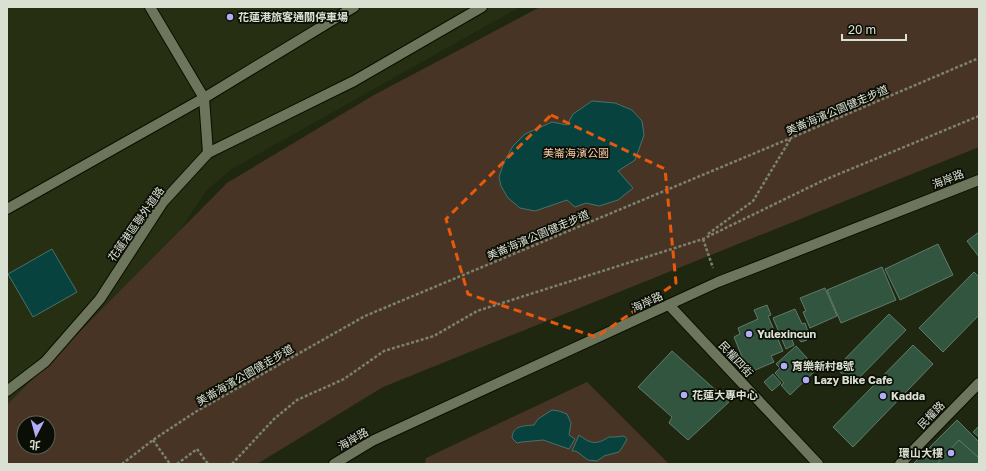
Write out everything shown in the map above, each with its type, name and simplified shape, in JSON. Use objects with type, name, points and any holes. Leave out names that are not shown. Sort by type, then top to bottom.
[{"type":"street","points":[[150,7],[204,98],[208,153],[354,81],[482,7]]},
{"type":"street","points":[[7,209],[204,98],[354,7]]},
{"type":"street","name":"花蓮港區聯外道路","points":[[7,391],[45,362],[100,299],[163,202],[208,153]]},
{"type":"street","name":"海岸路","points":[[334,464],[372,441],[718,282],[979,180]]},
{"type":"street","name":"民權四街","points":[[669,305],[818,464]]},
{"type":"street","name":"民權路","points":[[900,464],[979,383]]},
{"type":"path","name":"美崙海濱公園健走步道","points":[[122,464],[153,440],[197,411],[365,316],[979,58]]},
{"type":"path","points":[[232,464],[274,419],[297,400],[344,379],[384,351],[434,336],[477,311],[703,239],[822,181],[979,116]]},
{"type":"path","points":[[703,239],[753,201],[791,138]]},
{"type":"path","points":[[703,239],[718,282]]},
{"type":"path","points":[[153,440],[170,464]]},
{"type":"path","points":[[177,464],[197,449],[208,464]]},
{"type":"highlighted area","points":[[551,115],[665,169],[676,283],[596,337],[468,294],[446,219]]},
{"type":"shaded area","points":[[7,7],[520,7],[230,170],[206,191],[138,294],[7,407]]},
{"type":"green space","name":"美崙海濱公園","points":[[540,7],[979,7],[979,147],[383,387],[257,464],[7,464],[7,405],[227,183],[374,95]]},
{"type":"green space","points":[[587,382],[669,464],[425,464],[426,458]]},
{"type":"water","points":[[592,101],[615,103],[632,110],[642,121],[644,135],[635,160],[618,171],[633,188],[618,200],[599,206],[586,203],[575,207],[567,200],[535,211],[520,208],[508,198],[501,186],[499,177],[504,162],[513,146],[525,134],[552,122],[567,125],[573,114]]},
{"type":"water","points":[[52,249],[77,292],[33,317],[8,274]]},
{"type":"water","points":[[552,410],[567,414],[571,423],[569,435],[575,439],[569,449],[543,440],[517,443],[512,438],[514,431],[517,428],[534,425],[538,419]]},
{"type":"water","points":[[579,435],[590,442],[601,441],[609,437],[624,436],[627,439],[619,452],[604,456],[597,461],[588,460],[576,451],[572,451]]},
{"type":"building","points":[[979,232],[979,257],[967,241]]},
{"type":"building","points":[[938,244],[953,275],[900,300],[885,269]]},
{"type":"building","points":[[882,267],[896,300],[841,323],[827,290]]},
{"type":"building","points":[[974,272],[979,277],[979,315],[943,352],[919,328]]},
{"type":"building","points":[[825,288],[837,316],[810,328],[803,312],[806,311],[800,298]]},
{"type":"building","points":[[767,305],[771,315],[768,316],[783,351],[771,356],[774,362],[753,371],[750,365],[746,367],[734,337],[740,334],[738,328],[758,319],[754,310]]},
{"type":"building","points":[[795,309],[802,324],[805,323],[808,332],[804,334],[807,340],[801,342],[798,338],[792,340],[794,345],[786,349],[773,318]]},
{"type":"building","points":[[889,314],[906,330],[853,384],[836,368]]},
{"type":"building","name":"Kadda","points":[[913,345],[933,364],[853,447],[833,427]]},
{"type":"building","points":[[796,346],[817,369],[790,395],[781,385],[784,383],[775,373],[780,368],[776,364]]},
{"type":"building","name":"花蓮大專中心","points":[[672,351],[729,402],[688,440],[669,423],[672,417],[638,387]]},
{"type":"building","points":[[773,374],[781,383],[772,391],[764,382]]},
{"type":"building","name":"環山大樓","points":[[957,420],[979,442],[979,464],[913,464]]},
{"type":"building","points":[[979,426],[979,437],[973,432]]},
{"type":"building","points":[[959,440],[979,458],[979,464],[937,464]]},
{"type":"place","name":"花蓮港旅客通關停車場","points":[[230,17]]},
{"type":"place","name":"Yulexincun","points":[[749,334]]},
{"type":"place","name":"育樂新村8號","points":[[784,366]]},
{"type":"place","name":"Lazy Bike Cafe","points":[[806,380]]},
{"type":"place","name":"花蓮大專中心","points":[[684,395]]},
{"type":"place","name":"Kadda","points":[[883,396]]},
{"type":"place","name":"環山大樓","points":[[951,453]]}]
